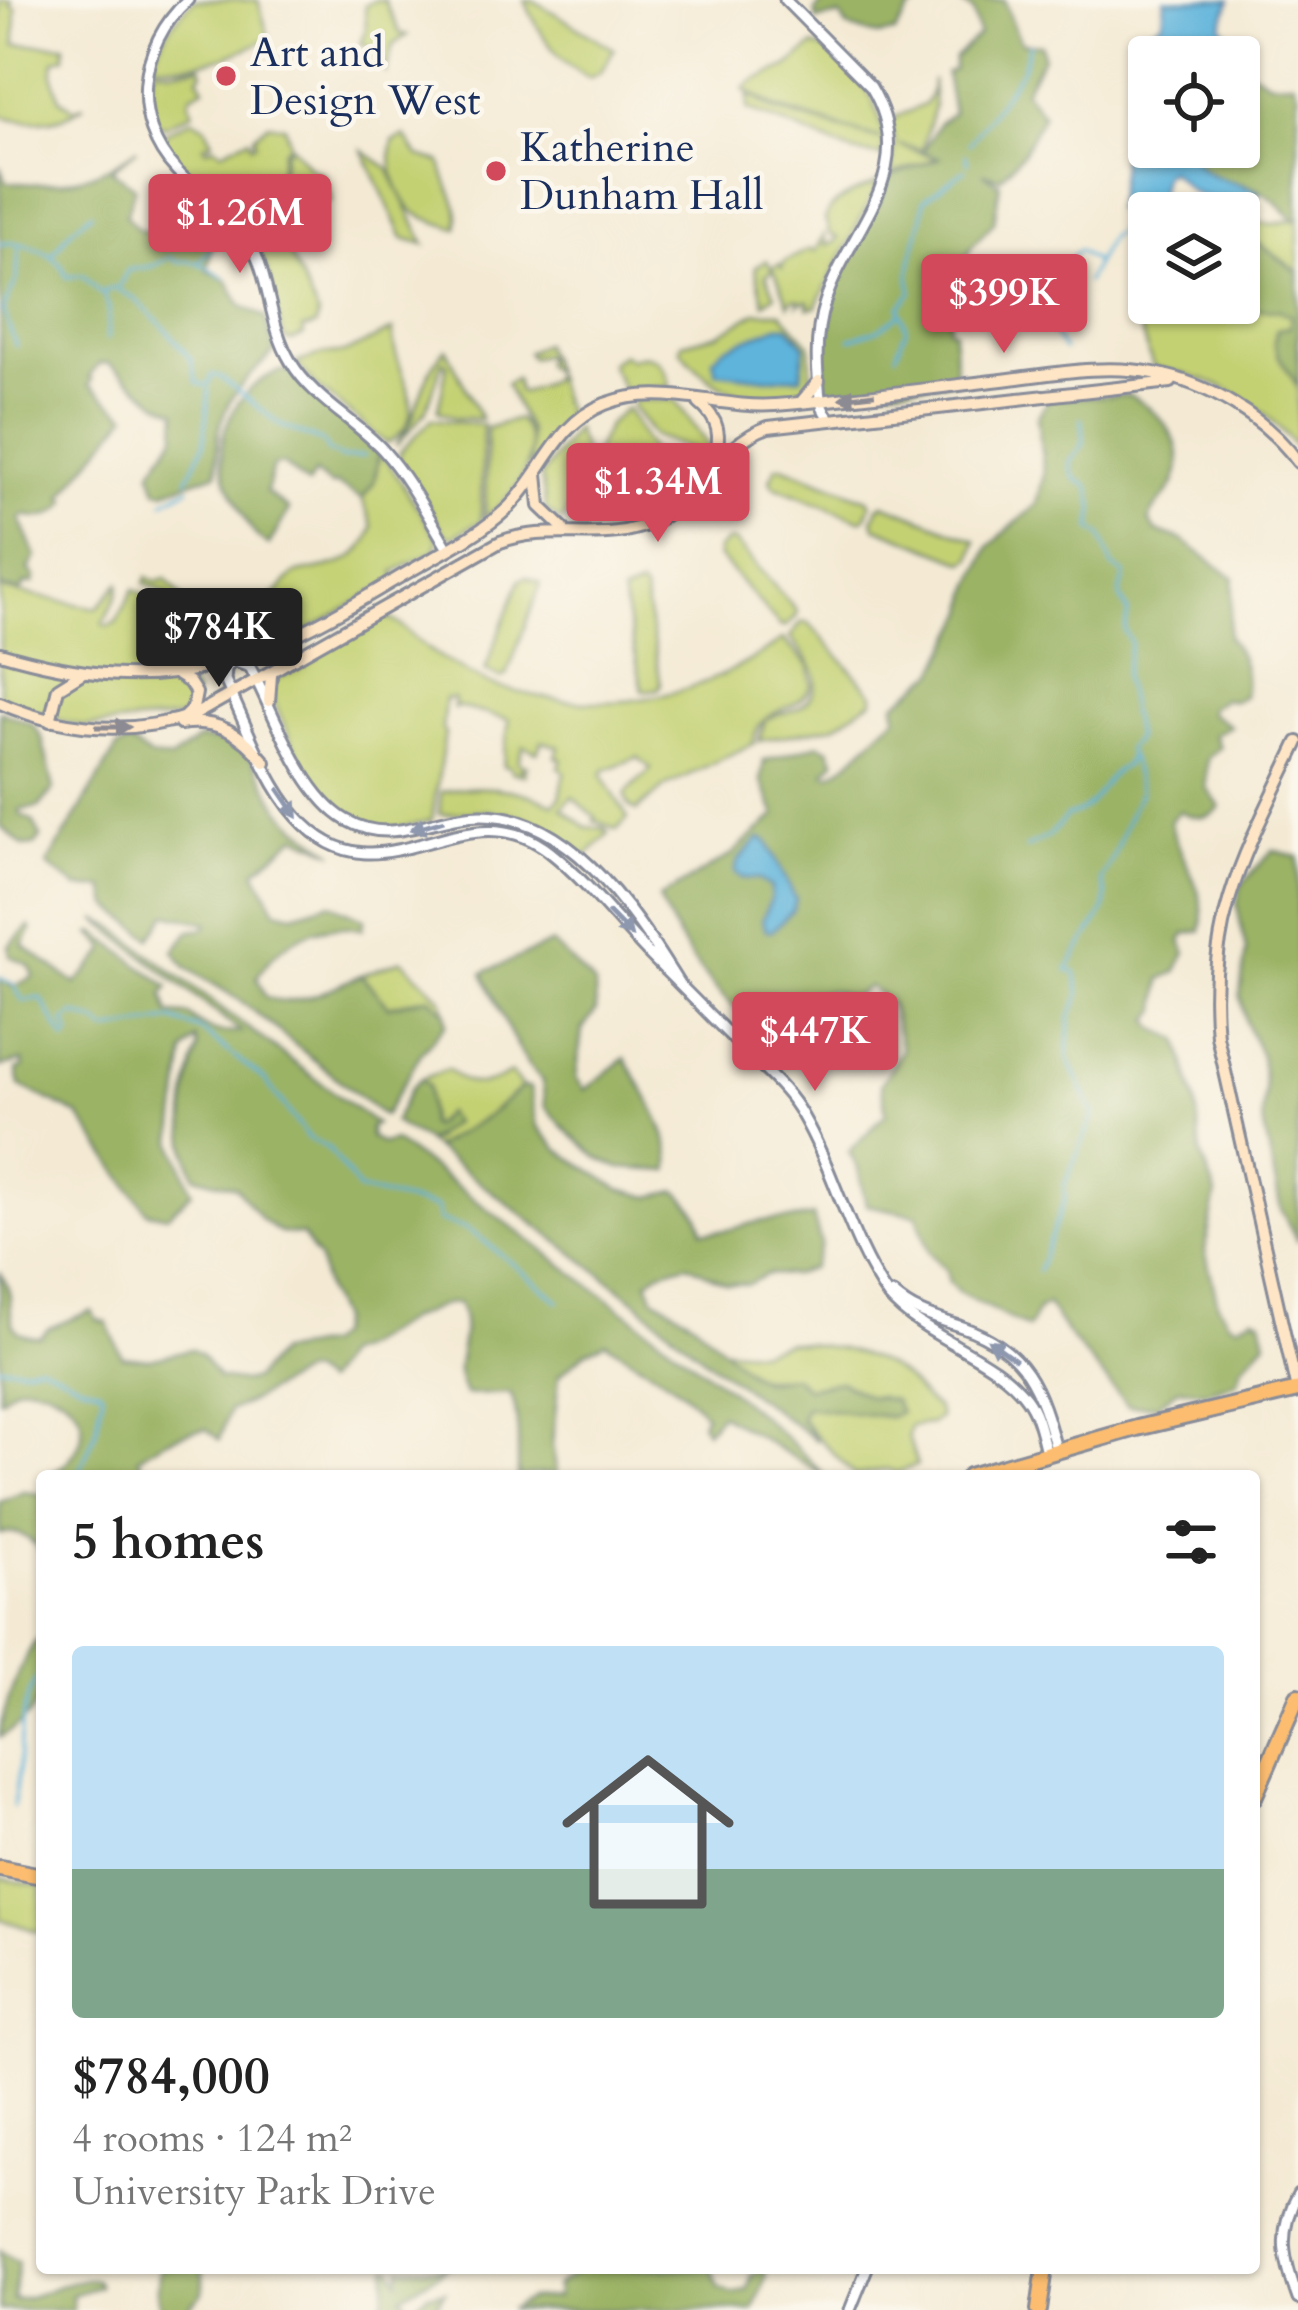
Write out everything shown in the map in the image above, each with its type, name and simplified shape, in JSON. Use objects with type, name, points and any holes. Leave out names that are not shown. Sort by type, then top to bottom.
[{"type":"main road","points":[[0,653],[128,677],[176,674],[232,661],[308,632],[507,509],[554,442],[590,411],[641,395],[741,405],[800,403],[1094,369],[1157,373],[1239,409],[1272,433],[1298,461]]},
{"type":"main road","points":[[800,403],[819,381]]},
{"type":"main road","points":[[159,725],[233,696],[488,548],[525,534],[566,530],[608,534],[646,525],[686,501],[737,443],[757,431],[830,418],[1180,382]]},
{"type":"main road","points":[[695,400],[711,414],[718,430],[719,445],[711,469]]},
{"type":"main road","points":[[538,471],[540,506],[566,530]]},
{"type":"main road","points":[[50,721],[58,688],[85,671]]},
{"type":"main road","points":[[176,674],[196,692],[193,708],[183,718]]},
{"type":"main road","points":[[269,701],[271,675]]},
{"type":"main road","points":[[0,703],[50,721],[100,728],[200,722],[222,727],[247,742],[265,762]]},
{"type":"main road","points":[[989,1470],[1298,1392],[1217,1036],[1214,988],[1228,891],[1298,742]]},
{"type":"main road","points":[[1283,774],[1298,753]]},
{"type":"main road","points":[[1260,1783],[1298,1696]]},
{"type":"main road","points":[[0,1868],[36,1875]]},
{"type":"main road","points":[[1039,2310],[1044,2274]]},
{"type":"street","points":[[188,0],[162,30],[147,64],[145,99],[158,144],[178,172],[229,217],[251,244],[279,338],[297,371],[389,458],[448,549]]},
{"type":"street","points":[[785,0],[861,74],[879,100],[888,138],[880,194],[829,290],[821,315],[819,381],[821,401],[830,418]]},
{"type":"street","points":[[679,984],[649,934],[619,898],[544,831],[492,815],[457,817],[400,832],[368,829],[346,820],[312,788],[250,667],[232,661],[226,669],[225,680],[294,814],[321,838],[346,849],[393,853],[473,830],[505,831],[529,839],[559,860],[796,1105],[881,1286],[903,1312],[1018,1389],[1051,1451]]},
{"type":"street","points":[[869,1261],[893,1294],[913,1310],[971,1331],[1017,1360],[1043,1400],[1051,1451]]},
{"type":"street","points":[[1298,2194],[1282,2241],[1298,2299]]},
{"type":"street","points":[[850,2310],[865,2274]]},
{"type":"green space","points":[[0,0],[12,0],[10,5],[16,8],[15,44],[65,45],[65,57],[55,60],[56,89],[60,99],[75,109],[84,105],[66,116],[46,121],[0,116]]},
{"type":"green space","points":[[194,0],[258,0],[269,38],[212,60],[152,63],[169,29]]},
{"type":"green space","points":[[384,0],[400,33],[407,35],[393,45],[386,72],[375,49],[361,44],[365,5]]},
{"type":"green space","points":[[525,0],[533,0],[614,49],[601,72],[589,78],[558,55]]},
{"type":"green space","points":[[824,0],[925,0],[910,11],[895,33],[878,36],[847,27],[841,16],[817,20],[815,12]]},
{"type":"green space","points":[[955,0],[1004,0],[1022,43],[1041,44],[1043,57],[1024,91],[1043,115],[1022,154],[1000,178],[983,173],[1000,184],[994,222],[972,246],[954,282],[949,329],[954,330],[955,381],[828,394],[824,388],[824,329],[838,279],[891,176],[939,158],[923,152],[939,123],[953,113],[946,73],[954,70],[954,59],[979,35],[973,11]]},
{"type":"green space","points":[[813,46],[843,62],[867,89],[881,122],[882,156],[852,152],[748,109],[748,94],[775,110],[880,139],[775,107],[744,89],[787,67]]},
{"type":"green space","points":[[201,66],[198,77],[204,88],[191,95],[193,112],[165,126],[156,123],[150,99],[153,67]]},
{"type":"green space","points":[[1260,76],[1270,82],[1293,81],[1298,93],[1298,223],[1265,194],[1201,168],[1260,168]]},
{"type":"green space","points":[[932,79],[934,106],[922,150],[899,145],[938,158],[891,175],[895,140],[889,121],[924,104]]},
{"type":"green space","points":[[193,119],[205,126],[213,141],[204,145],[206,149],[215,146],[222,151],[249,138],[252,145],[256,143],[254,136],[269,123],[284,126],[290,143],[283,150],[278,177],[271,177],[266,193],[273,202],[286,205],[284,216],[273,218],[318,315],[316,326],[303,329],[304,335],[292,341],[284,339],[269,275],[254,240],[163,145],[165,133]]},
{"type":"green space","points":[[405,136],[418,156],[441,162],[458,211],[457,229],[419,215],[405,201],[393,171],[391,150],[393,141]]},
{"type":"green space","points":[[292,146],[309,167],[321,173],[308,178],[325,176],[331,200],[293,218],[286,216],[299,182],[280,178],[285,151]]},
{"type":"green space","points":[[137,149],[111,170],[135,187],[126,216],[139,230],[164,234],[213,230],[207,270],[227,280],[242,306],[265,317],[275,351],[228,404],[219,432],[217,473],[165,491],[157,490],[151,472],[176,434],[177,411],[156,401],[108,363],[99,364],[89,385],[127,415],[63,496],[67,501],[63,506],[48,516],[20,519],[36,556],[29,570],[34,583],[25,584],[21,591],[0,588],[0,166],[6,182],[59,182],[107,168]]},
{"type":"green space","points":[[363,151],[388,168],[425,244],[403,238]]},
{"type":"green space","points":[[880,181],[816,307],[808,308],[809,302],[803,301],[798,305],[799,300],[793,299],[789,305],[774,270],[766,275],[775,295],[764,303],[755,267],[767,260],[771,268],[779,264],[782,268],[784,262],[810,249],[816,251],[824,235],[826,245],[835,242],[838,238],[830,234],[825,219],[829,211]]},
{"type":"green space","points":[[1298,218],[1298,450],[1267,416],[1235,393],[1153,367],[1140,324],[1260,324],[1260,223]]},
{"type":"green space","points":[[1260,244],[1298,272],[1298,387],[1274,342],[1277,329],[1290,327],[1291,316],[1260,309]]},
{"type":"green space","points":[[757,312],[781,312],[810,345],[811,381],[806,393],[768,397],[736,392],[707,376],[680,349],[682,343],[719,334]]},
{"type":"green space","points":[[393,330],[411,404],[402,432],[387,444],[315,385],[296,363],[344,353]]},
{"type":"green space","points":[[543,344],[553,372],[544,364],[545,354],[531,358],[527,352]]},
{"type":"green space","points":[[446,348],[481,419],[455,418],[438,411],[447,365],[443,361],[426,411],[396,446],[429,374]]},
{"type":"green space","points":[[622,354],[658,361],[670,387],[623,390],[610,363]]},
{"type":"green space","points":[[286,370],[379,453],[374,482],[362,499],[315,473],[308,485],[283,464],[273,466],[266,492],[289,510],[269,545],[252,529],[227,482],[223,440],[244,395],[270,375]]},
{"type":"green space","points":[[553,372],[568,419],[530,467],[529,431],[506,384],[515,378],[518,391],[552,380]]},
{"type":"green space","points":[[1129,395],[1161,419],[1178,454],[1175,481],[1149,521],[1155,531],[1181,539],[1234,578],[1228,637],[1243,665],[1245,688],[1244,696],[1235,701],[1224,699],[1210,708],[1210,713],[1230,726],[1214,735],[1220,747],[1207,759],[1206,787],[1220,807],[1202,817],[1180,811],[1170,821],[1202,903],[1201,931],[1185,934],[1181,941],[1186,953],[1176,972],[1161,979],[1158,1010],[1150,1020],[1156,1029],[1179,1039],[1196,1102],[1201,1153],[1216,1194],[1205,1250],[1218,1304],[1228,1321],[1237,1325],[1254,1316],[1261,1319],[1266,1341],[1242,1367],[1237,1382],[1207,1392],[1180,1388],[1157,1405],[1128,1406],[1047,1304],[1028,1328],[958,1292],[929,1252],[917,1215],[866,1205],[849,1152],[886,1113],[881,1084],[902,1050],[890,1003],[869,986],[853,997],[831,991],[796,995],[761,1031],[701,971],[659,898],[731,855],[776,815],[761,780],[764,761],[819,744],[829,749],[835,761],[825,772],[829,775],[897,717],[895,704],[936,672],[967,611],[989,547],[1037,504],[1044,474],[1037,417],[1050,398]]},
{"type":"green space","points":[[635,400],[675,400],[711,456],[654,436],[632,406]]},
{"type":"green space","points":[[626,408],[677,496],[663,512],[627,526],[595,452],[608,425]]},
{"type":"green space","points":[[432,419],[483,425],[481,521],[453,537],[445,535],[399,460],[400,452]]},
{"type":"green space","points":[[518,419],[529,446],[524,473],[507,498],[485,517],[487,428]]},
{"type":"green space","points":[[575,429],[586,458],[560,521],[546,510],[541,476]]},
{"type":"green space","points":[[381,451],[439,541],[434,551],[394,572],[398,578],[308,631],[178,674],[196,693],[183,718],[84,727],[0,703],[0,589],[97,608],[119,583],[103,624],[108,626],[116,622],[134,589],[152,600],[148,616],[155,619],[162,602],[170,598],[144,583],[147,577],[156,582],[166,579],[188,605],[209,619],[241,615],[271,598],[295,574],[343,562],[360,550],[373,527],[362,499],[374,482]]},
{"type":"green space","points":[[592,463],[616,521],[611,529],[583,528],[569,522]]},
{"type":"green space","points":[[776,467],[868,499],[871,504],[865,518],[773,486],[770,480]]},
{"type":"green space","points":[[884,504],[976,540],[972,558],[965,562],[876,527],[873,521]]},
{"type":"green space","points":[[735,542],[797,611],[787,626],[780,626],[718,556],[718,549]]},
{"type":"green space","points":[[526,577],[541,583],[507,675],[501,678],[485,670],[520,580]]},
{"type":"green space","points":[[640,587],[661,684],[643,691],[622,594]]},
{"type":"green space","points":[[382,616],[489,684],[537,696],[603,702],[666,694],[727,673],[783,639],[809,666],[812,686],[797,702],[762,722],[754,743],[666,786],[636,811],[625,794],[651,769],[638,757],[605,770],[602,775],[628,818],[617,830],[594,820],[572,797],[562,808],[586,827],[609,833],[586,856],[519,816],[488,811],[439,814],[441,792],[470,788],[512,790],[553,804],[560,797],[565,772],[559,767],[562,759],[556,757],[559,747],[542,741],[537,752],[524,746],[518,762],[527,766],[520,769],[525,775],[511,772],[503,766],[509,720],[456,706],[454,710],[454,699],[445,699],[445,733],[432,820],[393,828],[368,826],[347,817],[314,782],[270,694],[276,679]]},
{"type":"green space","points":[[802,622],[809,623],[873,694],[873,700],[834,726],[759,741],[765,720],[803,705],[815,687],[813,670],[790,637]]},
{"type":"green space","points":[[0,711],[33,724],[42,738],[54,789],[39,807],[20,810],[41,837],[35,845],[23,846],[0,826]]},
{"type":"green space","points":[[199,739],[238,743],[287,817],[335,853],[297,836],[255,871],[276,910],[293,914],[330,903],[365,919],[362,929],[316,930],[289,943],[257,977],[265,996],[300,999],[361,975],[389,1006],[429,997],[445,1011],[446,1024],[422,1052],[384,1116],[241,1001],[186,967],[174,951],[190,930],[208,923],[167,914],[151,938],[109,906],[105,888],[78,888],[47,865],[117,748],[130,743],[149,756],[170,760]]},
{"type":"green space","points":[[1273,850],[1298,857],[1298,1242],[1281,1210],[1262,1117],[1261,1056],[1240,995],[1246,950],[1237,905],[1241,885]]},
{"type":"green space","points":[[96,919],[111,925],[376,1124],[370,1127],[370,1137],[382,1144],[394,1141],[707,1373],[819,1470],[720,1414],[706,1431],[701,1422],[705,1415],[683,1392],[606,1342],[559,1375],[552,1445],[556,1470],[518,1470],[517,1421],[510,1393],[465,1395],[461,1384],[463,1327],[458,1303],[409,1319],[344,1354],[324,1383],[303,1374],[230,1410],[219,1440],[207,1429],[180,1435],[138,1458],[145,1470],[57,1470],[80,1442],[81,1420],[67,1400],[39,1387],[15,1387],[0,1399],[0,1271],[9,1292],[12,1322],[24,1334],[40,1337],[49,1328],[91,1311],[97,1320],[107,1322],[122,1356],[150,1359],[191,1349],[218,1378],[244,1382],[254,1379],[278,1352],[325,1345],[335,1336],[339,1319],[326,1292],[319,1260],[302,1235],[280,1233],[262,1220],[236,1187],[195,1176],[185,1129],[196,1039],[185,1052],[173,1141],[192,1192],[167,1216],[147,1212],[78,1115],[20,1086],[17,1070],[23,1068],[23,1061],[0,1067],[0,978],[13,987],[34,976],[29,965],[10,956],[9,946],[29,926],[32,930],[23,945],[76,984],[105,952],[105,946],[91,934],[95,932],[169,987],[163,994],[169,1014],[189,1015],[213,1031],[241,1032]]},
{"type":"green space","points":[[552,943],[595,985],[596,1011],[582,1030],[576,1078],[585,1090],[625,1058],[663,1130],[669,1171],[620,1168],[597,1157],[545,1106],[542,1081],[527,1064],[483,973]]},
{"type":"green space","points":[[402,960],[442,999],[445,1011],[428,997],[389,1006],[361,975]]},
{"type":"green space","points":[[448,1069],[478,1084],[511,1073],[522,1087],[489,1115],[434,1148],[427,1142],[435,1139],[429,1124],[428,1086],[421,1079]]},
{"type":"green space","points":[[421,1079],[428,1086],[429,1124],[446,1113],[453,1123],[427,1142],[394,1122],[411,1088]]},
{"type":"green space","points":[[522,1087],[530,1088],[537,1126],[559,1150],[620,1189],[650,1197],[677,1191],[694,1209],[703,1231],[813,1216],[821,1244],[812,1268],[794,1275],[767,1274],[748,1284],[726,1283],[687,1264],[659,1272],[648,1281],[654,1297],[694,1322],[750,1374],[766,1381],[793,1376],[807,1388],[839,1381],[868,1396],[894,1400],[900,1412],[890,1417],[805,1407],[801,1419],[817,1441],[434,1148],[489,1115]]},
{"type":"green space","points":[[787,1342],[831,1347],[874,1359],[900,1374],[936,1407],[940,1417],[931,1424],[910,1426],[908,1436],[917,1465],[904,1470],[849,1470],[801,1419],[805,1407],[890,1417],[881,1397],[868,1396],[840,1381],[807,1388],[793,1376],[761,1377],[723,1349],[759,1351]]},
{"type":"green space","points":[[24,1492],[36,1493],[36,1548],[24,1537],[0,1534],[0,1502]]},
{"type":"green space","points":[[35,1643],[35,1707],[0,1737],[14,1683]]},
{"type":"green space","points":[[0,1878],[36,1885],[36,1931],[0,1919]]},
{"type":"green space","points":[[0,2251],[18,2262],[13,2300],[73,2282],[96,2280],[99,2286],[72,2295],[73,2310],[0,2310]]},
{"type":"green space","points":[[159,2274],[203,2274],[203,2293],[192,2310],[161,2310]]},
{"type":"green space","points":[[386,2274],[396,2274],[399,2280],[400,2274],[437,2274],[402,2296],[411,2308],[428,2294],[445,2291],[433,2310],[383,2310]]},
{"type":"green space","points":[[574,2274],[714,2274],[719,2287],[733,2294],[747,2290],[754,2274],[766,2276],[754,2310],[509,2310],[529,2299],[557,2297],[557,2285]]},
{"type":"water","points":[[1165,0],[1230,0],[1222,26],[1230,36],[1145,36],[1163,21]]},
{"type":"water","points":[[1128,111],[1128,168],[1201,168],[1258,192],[1193,192],[1169,170],[1160,192],[1128,192],[1128,215],[1115,209]]},
{"type":"water","points":[[788,326],[805,346],[801,377],[716,372],[713,359],[724,348]]},
{"type":"water","points":[[760,838],[767,841],[796,900],[793,910],[772,931],[766,930],[762,920],[771,887],[735,872],[738,861]]},
{"type":"waterway","points":[[969,144],[1021,71],[1030,44]]},
{"type":"waterway","points":[[966,154],[968,163]]},
{"type":"waterway","points":[[850,339],[879,329],[901,313],[900,307],[912,292],[910,270],[924,200],[965,170]]},
{"type":"waterway","points":[[53,254],[92,213]]},
{"type":"waterway","points":[[1086,282],[1110,236],[1123,230],[1126,221]]},
{"type":"waterway","points":[[0,244],[39,250],[57,261],[67,277],[83,275],[100,293],[114,288],[134,298],[191,360],[197,383],[208,386],[212,375],[220,377],[282,426],[323,442],[341,458],[364,456]]},
{"type":"waterway","points":[[16,346],[3,310],[17,279],[19,244]]},
{"type":"waterway","points":[[200,261],[210,250]]},
{"type":"waterway","points":[[1064,350],[1048,324],[1058,270],[1078,250],[1096,263]]},
{"type":"waterway","points":[[118,288],[128,270],[170,257],[197,263],[226,278]]},
{"type":"waterway","points":[[103,294],[109,308],[107,339]]},
{"type":"waterway","points":[[896,355],[906,329],[902,314]]},
{"type":"waterway","points":[[187,480],[204,445],[209,390]]},
{"type":"waterway","points":[[1038,1271],[1065,1199],[1064,1186],[1094,1115],[1068,1058],[1070,1018],[1080,995],[1076,972],[1067,970],[1105,909],[1101,880],[1140,793],[1127,749],[1136,739],[1124,677],[1131,643],[1125,631],[1128,612],[1120,596],[1125,574],[1113,567],[1102,536],[1092,529],[1090,488],[1072,470],[1070,462],[1084,442],[1082,419]]},
{"type":"waterway","points":[[163,502],[189,488]]},
{"type":"waterway","points":[[1026,848],[1086,807],[1129,757]]},
{"type":"waterway","points":[[0,978],[13,984],[23,1001],[41,998],[65,1040],[70,1034],[65,1022],[74,1014],[97,1022],[106,1031],[172,1020],[201,1030],[265,1080],[308,1138],[328,1148],[359,1190],[437,1208],[439,1220],[467,1229],[559,1301]]},
{"type":"waterway","points":[[0,1366],[40,1364],[100,1389],[96,1431],[80,1470]]},
{"type":"waterway","points":[[13,1806],[26,1702],[36,1681]]},
{"type":"place","name":"Art and Design West","points":[[226,76]]},
{"type":"place","name":"Katherine Dunham Hall","points":[[496,171]]}]
